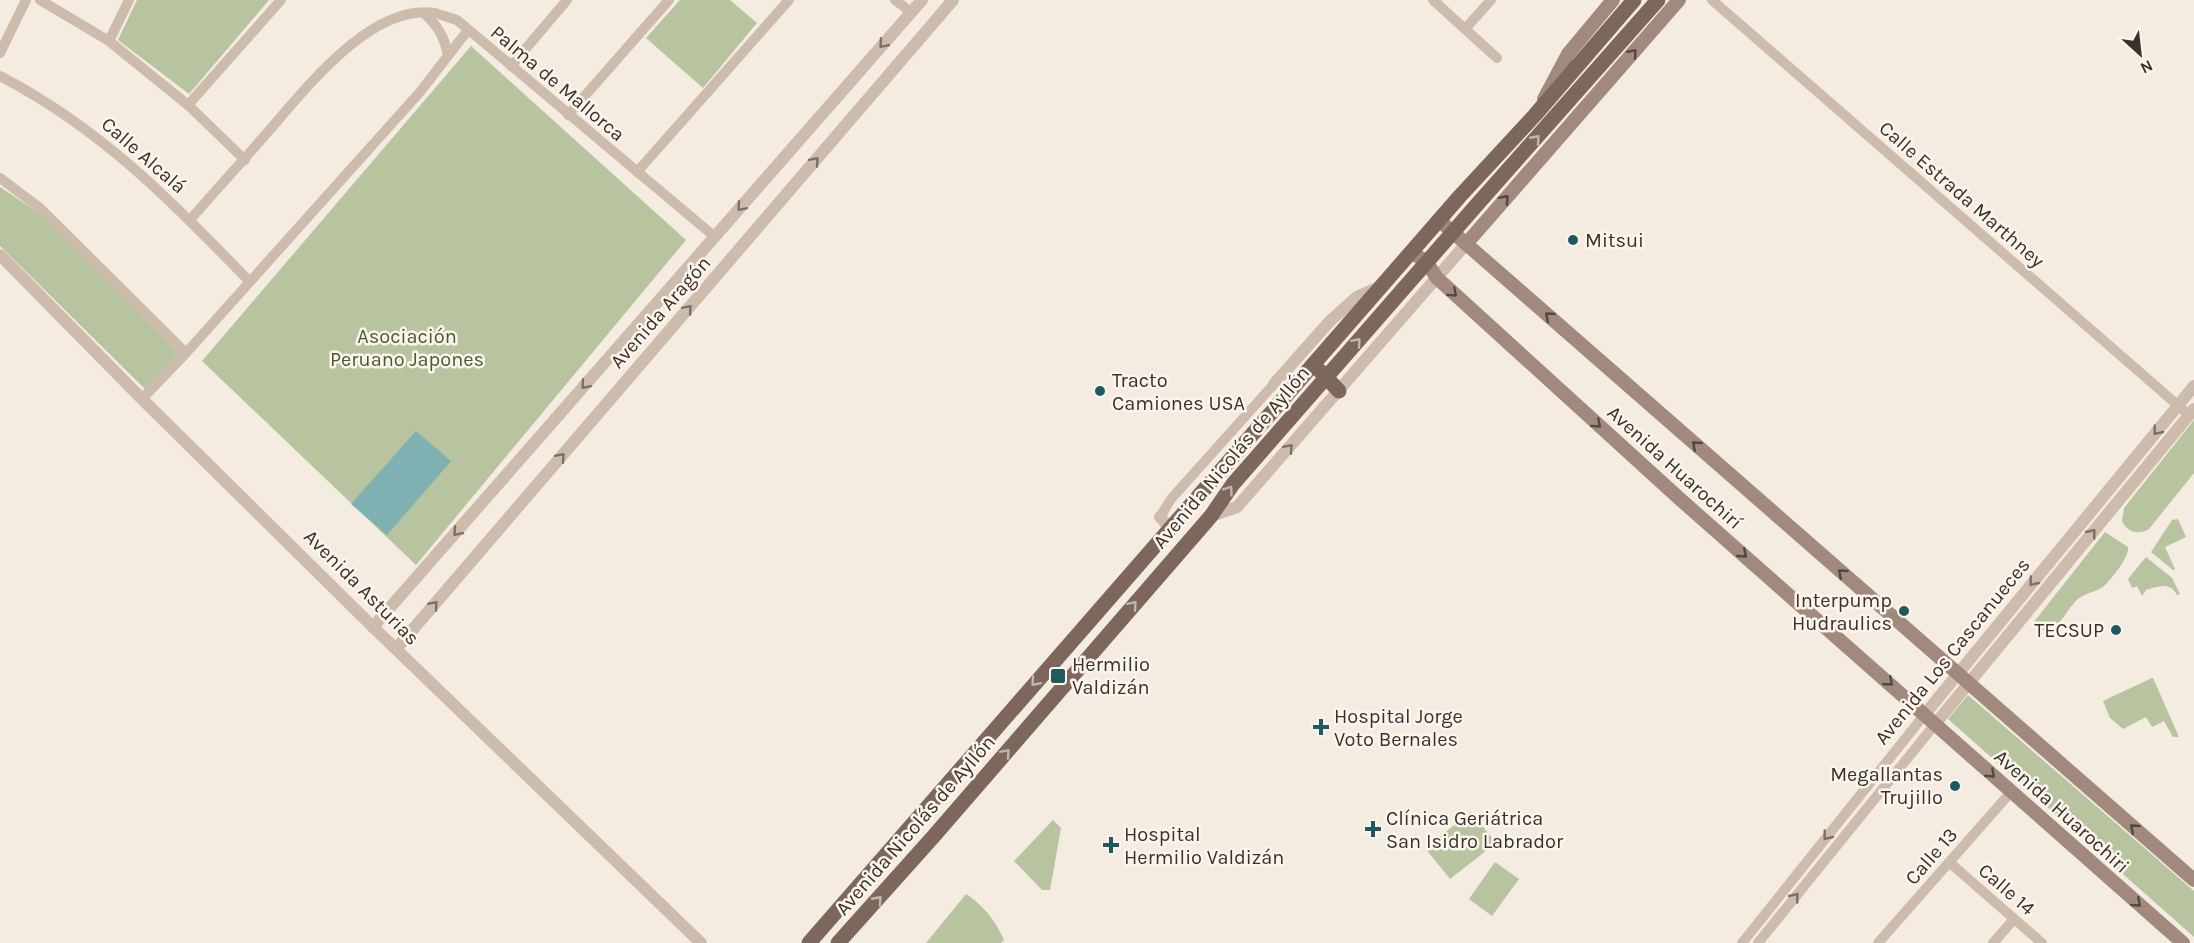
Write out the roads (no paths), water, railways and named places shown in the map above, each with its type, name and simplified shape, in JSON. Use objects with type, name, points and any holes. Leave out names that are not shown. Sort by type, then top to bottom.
[{"type":"main road","points":[[1535,115],[1568,54],[1613,0]]},
{"type":"main road","name":"Avenida Nicolás de Ayllón","points":[[809,943],[1096,612],[1172,529],[1634,0]]},
{"type":"main road","name":"Avenida Nicolás de Ayllón","points":[[838,943],[941,829],[1210,516],[1233,484],[1326,377],[1658,0]]},
{"type":"main road","name":"Avenida Nicolás de Ayllón","points":[[1466,243],[1679,0]]},
{"type":"main road","name":"Avenida Huarochirí","points":[[1440,220],[1958,675]]},
{"type":"main road","name":"Avenida Huarochirí","points":[[1412,252],[1427,263],[1437,278],[1681,500],[1926,715]]},
{"type":"main road","points":[[1314,365],[1339,391]]},
{"type":"main road","name":"Avenida Huarochiri","points":[[1958,675],[2194,880]]},
{"type":"main road","name":"Avenida Huarochiri","points":[[1926,715],[2178,942]]},
{"type":"street","points":[[0,53],[26,0]]},
{"type":"street","points":[[40,0],[109,41],[188,105],[244,160]]},
{"type":"street","points":[[109,41],[129,0]]},
{"type":"street","points":[[188,105],[281,0]]},
{"type":"street","points":[[511,66],[567,0]]},
{"type":"street","points":[[568,115],[669,0]]},
{"type":"street","points":[[637,172],[789,0]]},
{"type":"street","points":[[895,0],[911,12]]},
{"type":"street","name":"Avenida Aragón","points":[[373,627],[922,0]]},
{"type":"street","name":"Avenida Aragón","points":[[396,649],[953,0]]},
{"type":"street","points":[[1465,29],[1491,0]]},
{"type":"street","name":"Calle Estrada Marthney","points":[[1712,0],[2177,406],[2191,412]]},
{"type":"street","points":[[1435,1],[1497,58]]},
{"type":"street","name":"Palma de Mallorca","points":[[190,220],[320,72],[351,43],[377,27],[404,16],[434,13],[457,20],[714,237]]},
{"type":"street","points":[[425,14],[444,38],[448,56]]},
{"type":"street","points":[[142,399],[420,92],[468,30]]},
{"type":"street","name":"Calle Alcalá","points":[[0,76],[33,93],[79,123],[124,160],[190,220],[249,281]]},
{"type":"street","points":[[0,178],[40,208],[186,353]]},
{"type":"street","name":"Avenida Nicolás de Ayllón","points":[[1210,516],[1237,507],[1466,243]]},
{"type":"street","name":"Avenida Asturias","points":[[0,255],[373,627],[701,943]]},
{"type":"street","name":"Avenida Nicolás de Ayllón","points":[[1172,529],[1160,517],[1171,499],[1330,321],[1357,297],[1382,286]]},
{"type":"street","name":"Avenida Los Cascanueces","points":[[1742,943],[2194,386]]},
{"type":"street","name":"Avenida Los Cascanueces","points":[[1958,675],[2191,412]]},
{"type":"street","name":"Avenida Los Cascanueces","points":[[1758,943],[1875,798],[1926,715]]},
{"type":"street","points":[[1865,789],[1875,798]]},
{"type":"street","name":"Calle 13","points":[[1878,943],[2011,792]]},
{"type":"street","name":"Calle 14","points":[[1949,862],[2042,943]]},
{"type":"street","points":[[1762,917],[1773,925]]},
{"type":"street","points":[[1993,943],[2014,919]]},
{"type":"water","points":[[416,431],[451,461],[387,535],[351,504]]},
{"type":"place","name":"Mitsui","points":[[1573,240]]},
{"type":"place","name":"Tracto Camiones USA","points":[[1100,391]]},
{"type":"place","name":"Interpump Hudraulics","points":[[1904,611]]},
{"type":"place","name":"TECSUP","points":[[2116,630]]},
{"type":"place","name":"Hermilio Valdizán","points":[[1058,676]]},
{"type":"place","name":"Hospital Jorge Voto Bernales","points":[[1321,727]]},
{"type":"place","name":"Megallantas Trujillo","points":[[1955,786]]},
{"type":"place","name":"Clínica Geriátrica San Isidro Labrador","points":[[1373,829]]},
{"type":"place","name":"Hospital Hermilio Valdizán","points":[[1111,845]]},
{"type":"park label","name":"Asociación Peruano Japones","points":[[407,348]]}]
